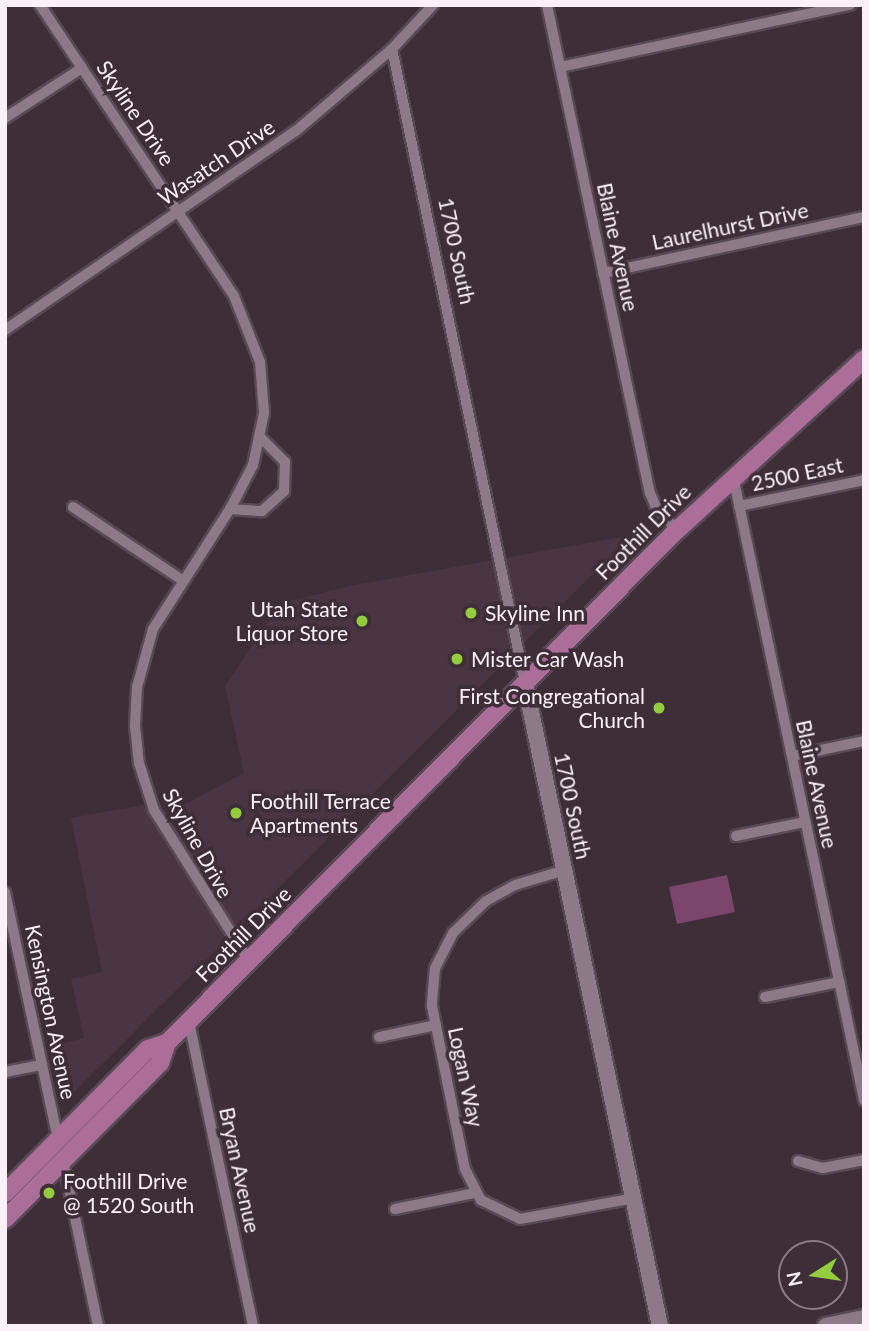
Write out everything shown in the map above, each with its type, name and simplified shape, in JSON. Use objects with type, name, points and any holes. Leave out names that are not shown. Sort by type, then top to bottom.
[{"type":"main road","name":"Foothill Drive","points":[[5,1193],[148,1049],[167,1043],[189,1022],[677,530],[864,359]]},
{"type":"main road","name":"Foothill Drive","points":[[5,1219],[160,1063],[167,1043]]},
{"type":"street","name":"Skyline Drive","points":[[40,5],[179,212],[250,327],[263,378],[260,437],[253,465],[230,509],[158,618],[144,656],[137,687],[136,745],[143,779],[161,824],[249,961]]},
{"type":"street","name":"Wasatch Drive","points":[[5,330],[296,131],[392,49],[433,5]]},
{"type":"street","name":"Blaine Avenue","points":[[547,5],[652,498],[677,530]]},
{"type":"street","points":[[560,67],[850,5]]},
{"type":"street","name":"1700 South","points":[[392,49],[660,1326]]},
{"type":"street","points":[[5,118],[82,68]]},
{"type":"street","name":"Laurelhurst Drive","points":[[603,273],[864,218]]},
{"type":"street","points":[[230,509],[262,511],[284,491],[285,462],[260,437]]},
{"type":"street","name":"Blaine Avenue","points":[[733,476],[864,1100]]},
{"type":"street","name":"2500 East","points":[[739,506],[864,480]]},
{"type":"street","points":[[73,507],[181,580]]},
{"type":"street","points":[[792,756],[864,741]]},
{"type":"street","points":[[736,836],[805,822]]},
{"type":"street","name":"Logan Way","points":[[475,1193],[465,1169],[436,1025],[432,982],[439,956],[453,933],[500,893],[565,870]]},
{"type":"street","name":"Kensington Avenue","points":[[5,892],[58,1140]]},
{"type":"street","points":[[765,998],[839,982]]},
{"type":"street","name":"Bryan Avenue","points":[[189,1022],[253,1326]]},
{"type":"street","points":[[379,1037],[436,1025]]},
{"type":"street","points":[[5,1072],[42,1065]]},
{"type":"street","points":[[798,1161],[823,1168],[864,1160]]},
{"type":"street","points":[[63,1161],[98,1326]]},
{"type":"street","points":[[395,1209],[475,1193],[496,1212],[520,1219],[634,1198]]},
{"type":"street","points":[[826,1326],[864,1318]]},
{"type":"shaded area","points":[[632,535],[62,1104],[49,1047],[84,1038],[71,979],[102,972],[71,818],[143,805],[168,813],[244,773],[225,686],[280,604],[349,586]]},
{"type":"shaded area","points":[[727,875],[735,912],[677,924],[669,887]]},
{"type":"place","name":"Skyline Inn","points":[[471,613]]},
{"type":"place","name":"Utah State Liquor Store","points":[[362,621]]},
{"type":"place","name":"Mister Car Wash","points":[[457,659]]},
{"type":"place","name":"First Congregational Church","points":[[659,708]]},
{"type":"place","name":"Foothill Terrace Apartments","points":[[236,813]]},
{"type":"place","name":"Foothill Drive @ 1520 South","points":[[49,1193]]}]
